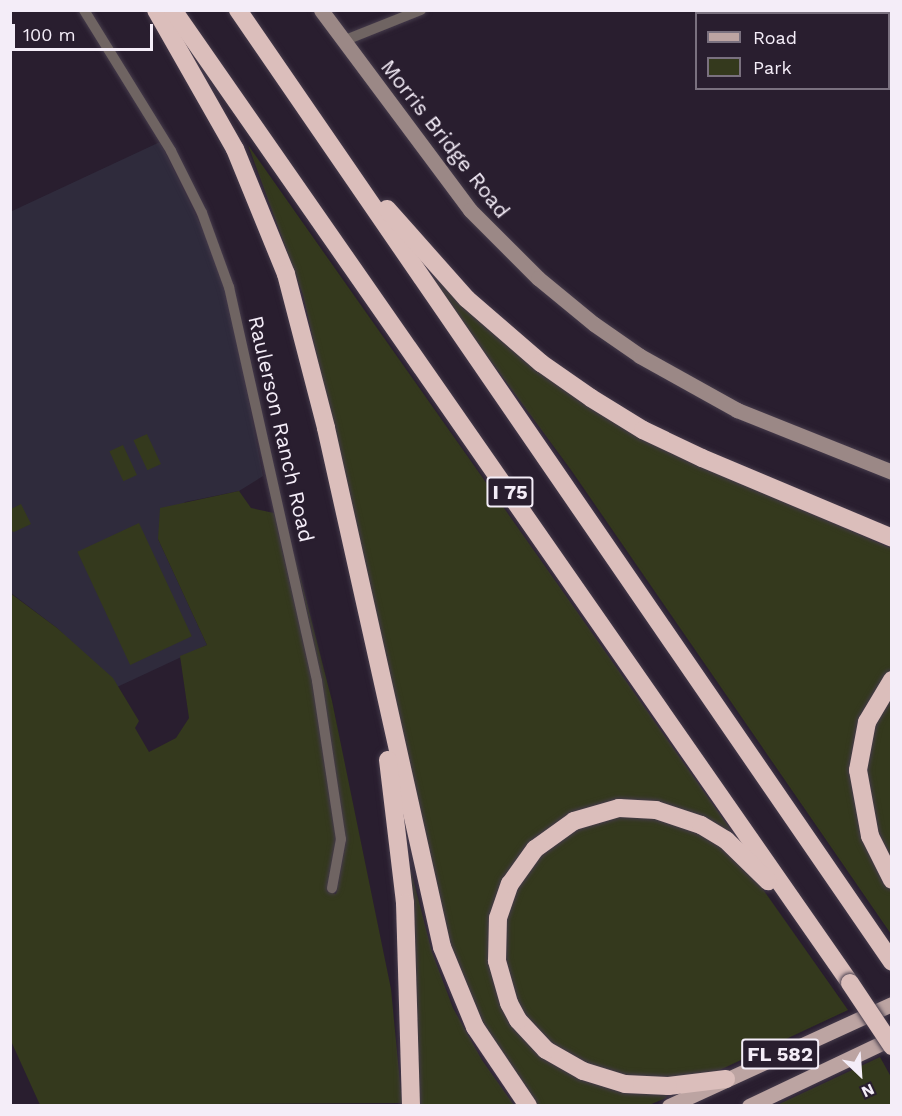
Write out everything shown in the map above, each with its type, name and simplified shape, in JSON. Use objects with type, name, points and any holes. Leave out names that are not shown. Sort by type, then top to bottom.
[{"type":"highway","points":[[156,10],[236,149],[286,274],[323,417],[378,672],[445,957],[475,1027],[528,1106]]},
{"type":"highway","name":"I 75","points":[[173,10],[847,979],[891,1046]]},
{"type":"highway","name":"I 75","points":[[238,10],[891,962]]},
{"type":"highway","points":[[277,68],[432,264],[541,363],[643,430],[891,538]]},
{"type":"highway","points":[[378,672],[405,903],[411,1106]]},
{"type":"highway","points":[[891,680],[867,722],[858,770],[864,818],[891,880]]},
{"type":"highway","points":[[726,1079],[668,1086],[625,1084],[564,1062],[531,1035],[518,1020],[502,983],[496,940],[498,918],[510,884],[535,849],[574,821],[619,808],[656,810],[701,825],[750,860],[847,979]]},
{"type":"main road","name":"FL 582","points":[[669,1106],[891,1004]]},
{"type":"main road","name":"FL 582","points":[[749,1106],[891,1038]]},
{"type":"street","name":"Raulerson Ranch Road","points":[[84,10],[171,151],[198,206],[228,287],[317,681],[341,839],[332,888]]},
{"type":"street","name":"Morris Bridge Road","points":[[321,10],[470,210],[530,271],[594,324],[640,356],[737,410],[891,472]]},
{"type":"street","points":[[343,41],[422,10]]},
{"type":"shaded area","points":[[160,142],[205,234],[231,308],[263,476],[239,491],[185,502],[158,539],[207,645],[117,687],[57,628],[11,593],[10,212]]},
{"type":"green space","points":[[248,145],[736,837],[732,840],[633,804],[528,850],[492,947],[538,1048],[669,1090],[666,1098],[649,1105],[536,1105],[491,1043],[452,951],[303,295]]},
{"type":"green space","points":[[434,275],[694,463],[891,548],[891,675],[860,729],[886,881],[891,889],[891,934],[571,470],[456,314],[432,277]]},
{"type":"green space","points":[[147,434],[161,464],[147,470],[133,440]]},
{"type":"green space","points":[[123,445],[137,475],[123,481],[109,451]]},
{"type":"green space","points":[[239,491],[251,508],[274,513],[312,681],[336,839],[327,891],[336,894],[346,841],[322,680],[294,552],[332,701],[391,989],[402,1103],[40,1105],[11,1041],[10,593],[57,628],[113,678],[139,721],[135,728],[149,752],[176,738],[189,718],[180,656],[207,645],[158,539],[160,508]]},
{"type":"green space","points":[[21,504],[31,524],[14,532],[11,531],[11,509]]},
{"type":"green space","points":[[139,523],[192,636],[130,665],[77,552]]},
{"type":"green space","points":[[891,688],[891,865],[873,829],[865,753],[882,701]]},
{"type":"green space","points":[[613,814],[667,817],[738,854],[848,1010],[707,1076],[614,1079],[538,1037],[503,975],[507,902],[549,842]]},
{"type":"green space","points":[[404,844],[432,952],[453,1008],[482,1060],[514,1105],[415,1105]]},
{"type":"green space","points":[[880,1057],[891,1077],[891,1105],[777,1105]]}]
